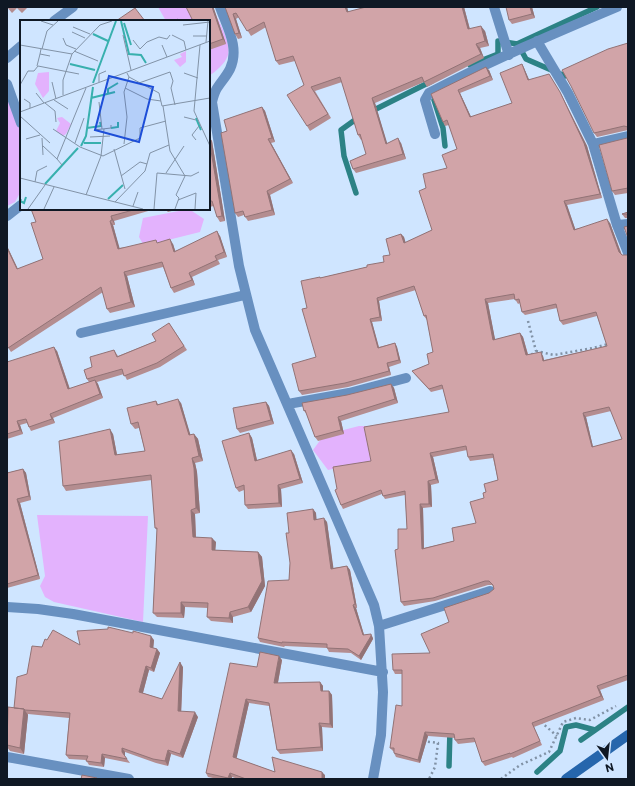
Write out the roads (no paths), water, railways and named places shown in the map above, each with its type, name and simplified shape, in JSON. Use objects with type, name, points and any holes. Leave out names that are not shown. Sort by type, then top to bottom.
[{"type":"main road","points":[[566,779],[628,735]]},
{"type":"street","points":[[55,20],[73,7]]},
{"type":"street","points":[[220,7],[233,42],[234,50],[230,69],[216,91],[212,102],[245,296],[255,330],[374,605],[379,626],[383,672],[383,714],[381,735],[373,779]]},
{"type":"street","points":[[494,7],[509,55]]},
{"type":"street","points":[[435,134],[425,100],[429,93],[471,71],[617,7]]},
{"type":"street","points":[[537,41],[568,93],[593,144],[617,225],[628,253]]},
{"type":"street","points":[[7,58],[20,47]]},
{"type":"street","points":[[7,84],[20,120]]},
{"type":"street","points":[[593,144],[628,136]]},
{"type":"street","points":[[7,216],[20,206]]},
{"type":"street","points":[[617,225],[628,224]]},
{"type":"street","points":[[81,333],[245,296]]},
{"type":"street","points":[[288,404],[349,392],[406,378]]},
{"type":"street","points":[[379,626],[490,591]]},
{"type":"street","points":[[7,607],[38,609],[72,614],[383,672]]},
{"type":"street","points":[[7,758],[129,779]]},
{"type":"waterway","points":[[470,65],[498,54],[498,41],[517,44],[597,7]]},
{"type":"waterway","points":[[520,48],[526,59],[565,76]]},
{"type":"waterway","points":[[370,112],[432,81]]},
{"type":"waterway","points":[[434,100],[443,128],[445,146]]},
{"type":"waterway","points":[[356,193],[344,156],[341,130],[359,117]]},
{"type":"waterway","points":[[581,740],[628,707]]},
{"type":"waterway","points":[[537,772],[560,751],[566,727],[576,725],[595,730]]},
{"type":"waterway","points":[[449,766],[450,730]]}]
